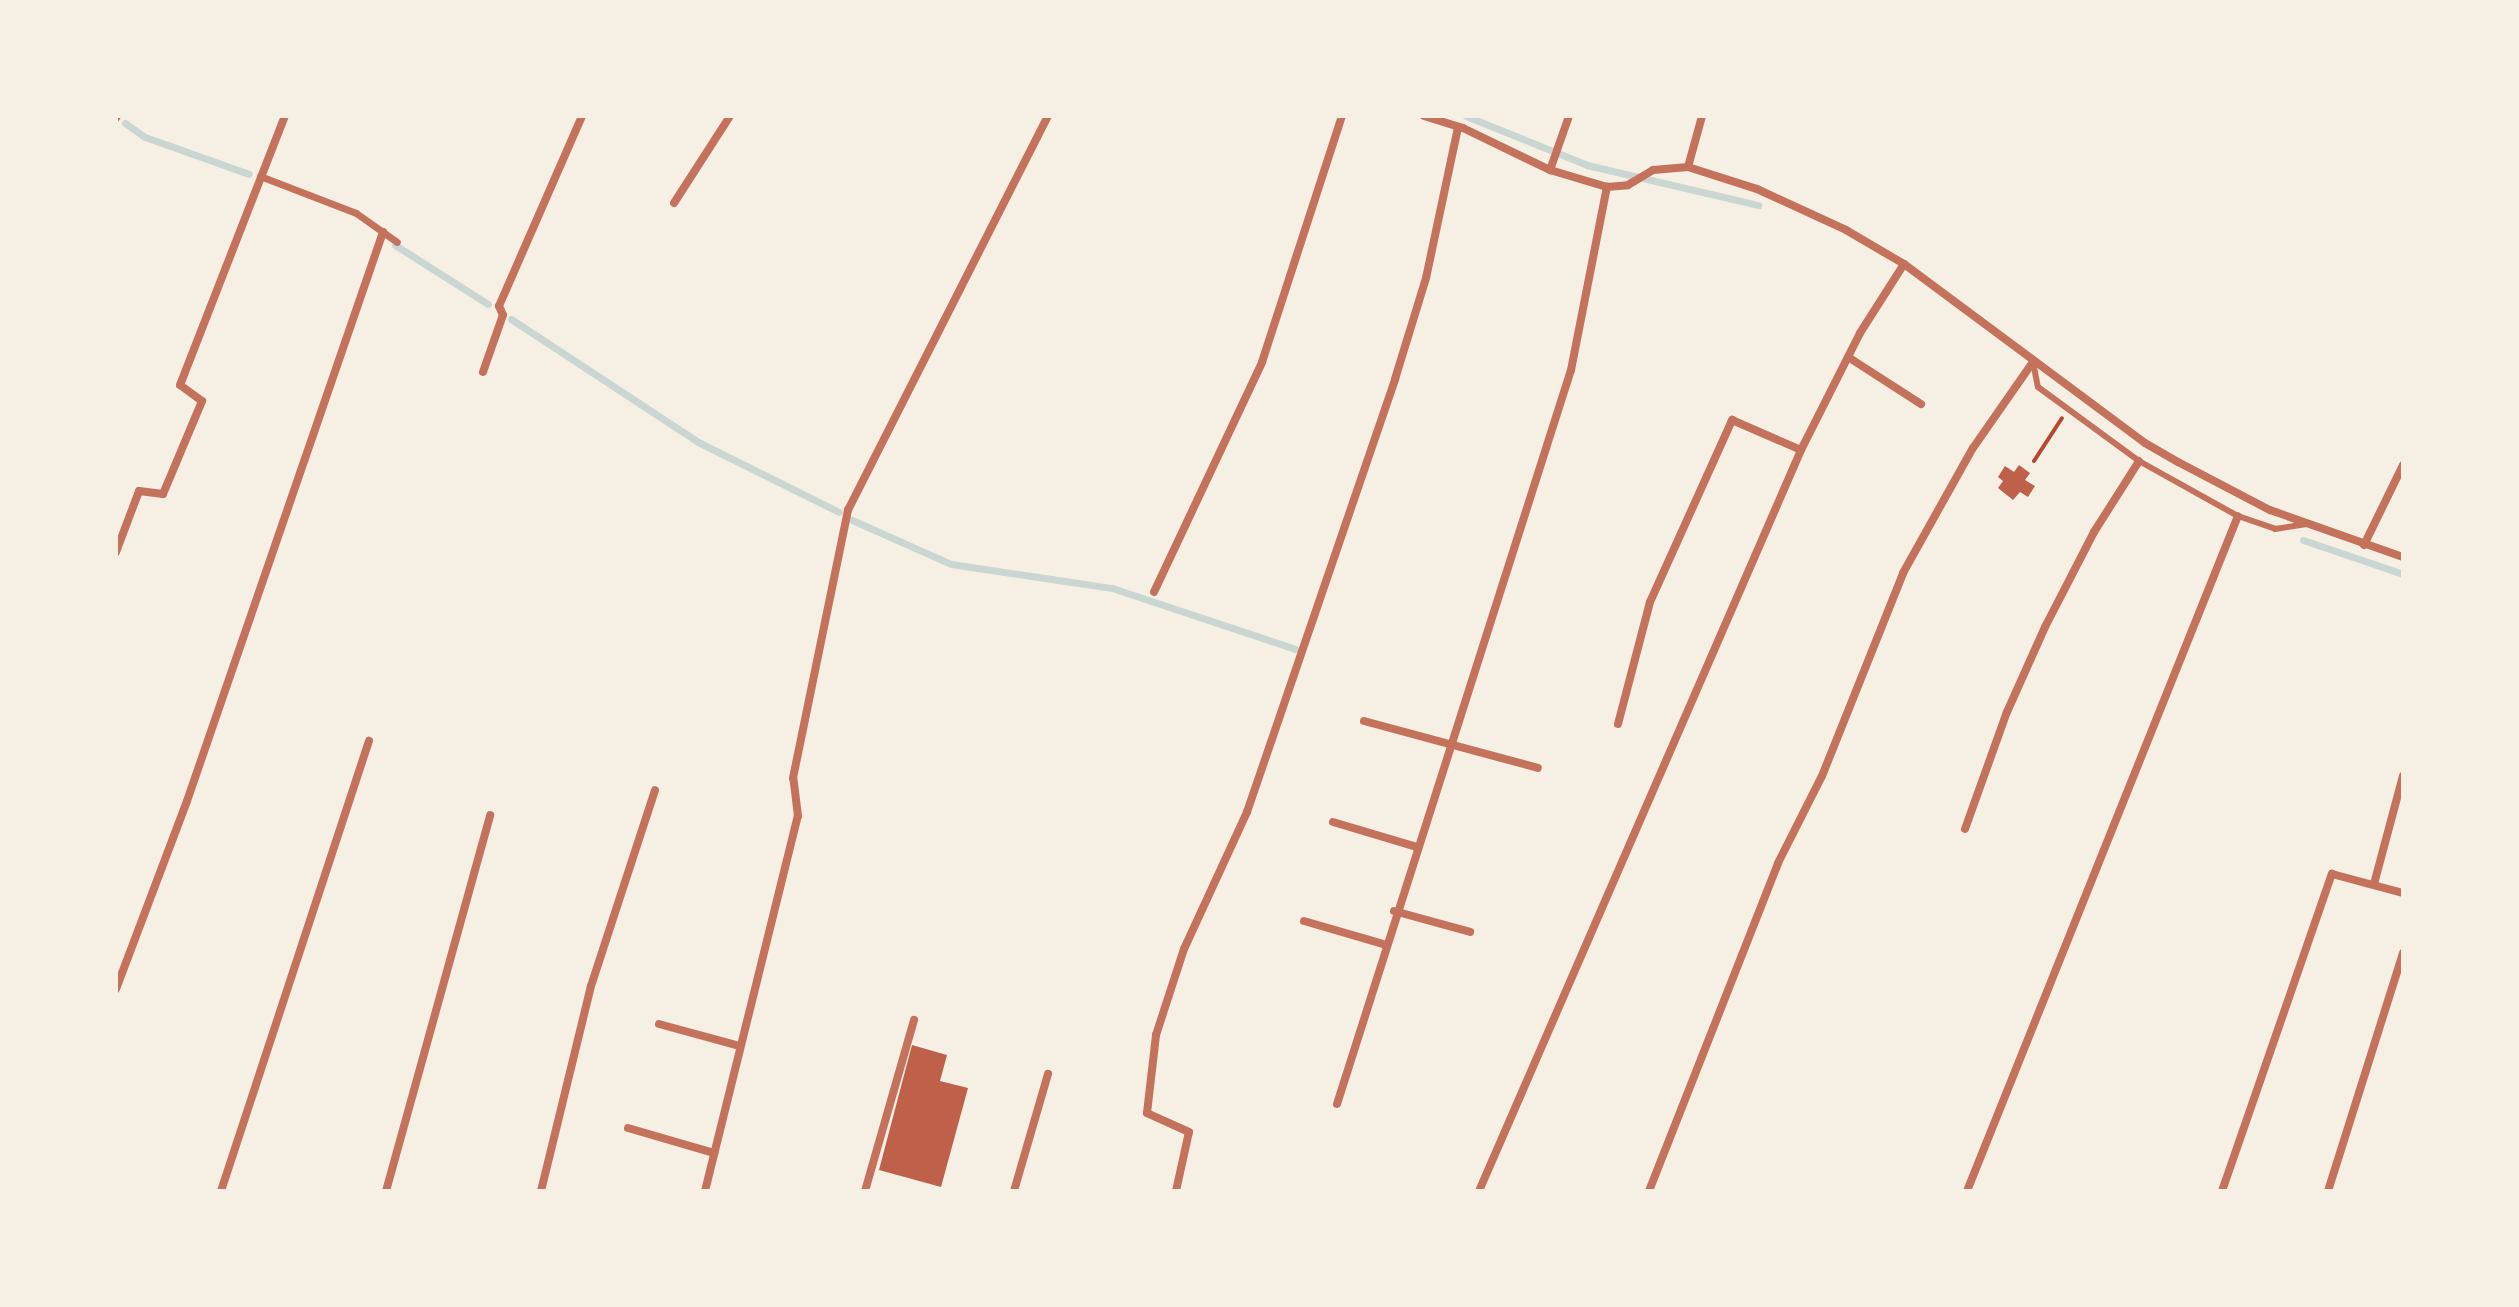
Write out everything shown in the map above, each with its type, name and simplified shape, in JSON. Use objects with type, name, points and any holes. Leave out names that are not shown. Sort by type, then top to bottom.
[{"type":"street","points":[[116,552],[139,491],[163,494],[202,401],[180,385],[285,116]]},
{"type":"street","points":[[483,372],[503,315],[499,306],[582,116]]},
{"type":"street","points":[[674,203],[730,116]]},
{"type":"street","points":[[705,1191],[798,816],[793,778],[848,510],[1048,116]]},
{"type":"street","points":[[1154,592],[1262,362],[1342,116]]},
{"type":"street","points":[[1427,116],[1550,170],[1607,187],[1628,185],[1653,170],[1688,167],[1757,189],[1846,230],[1904,264],[2145,443],[2246,498],[2307,524],[2403,557]]},
{"type":"street","points":[[1550,170],[1569,116]]},
{"type":"street","points":[[1688,167],[1702,116]]},
{"type":"street","points":[[1176,1191],[1189,1132],[1147,1113],[1156,1035],[1184,949],[1247,812],[1395,379],[1426,278],[1458,127]]},
{"type":"street","points":[[260,176],[356,213],[397,242]]},
{"type":"street","points":[[1337,1104],[1383,944],[1571,370],[1607,187]]},
{"type":"street","points":[[116,989],[187,801],[383,232]]},
{"type":"street","points":[[1479,1191],[1801,450],[1848,357],[1904,264]]},
{"type":"street","points":[[1848,357],[1921,404]]},
{"type":"street","points":[[1649,1191],[1778,863],[1822,776],[1903,573],[1973,448],[2033,362]]},
{"type":"street","points":[[1618,724],[1650,602],[1732,420],[1801,450]]},
{"type":"street","points":[[1965,829],[2007,712],[2045,627],[2094,532],[2139,461]]},
{"type":"street","points":[[2364,545],[2403,465]]},
{"type":"street","points":[[1967,1191],[2238,516]]},
{"type":"street","points":[[1364,721],[1538,768]]},
{"type":"street","points":[[221,1191],[369,741]]},
{"type":"street","points":[[2374,884],[2403,776]]},
{"type":"street","points":[[541,1191],[591,986],[655,790]]},
{"type":"street","points":[[386,1191],[490,815]]},
{"type":"street","points":[[1333,822],[1417,847]]},
{"type":"street","points":[[2222,1191],[2332,874],[2403,893]]},
{"type":"street","points":[[1394,911],[1470,932]]},
{"type":"street","points":[[1304,921],[1383,944]]},
{"type":"street","points":[[2328,1191],[2403,953]]},
{"type":"street","points":[[865,1191],[914,1020]]},
{"type":"street","points":[[659,1024],[740,1046]]},
{"type":"street","points":[[1014,1191],[1048,1074]]},
{"type":"street","points":[[628,1128],[714,1153]]},
{"type":"lane","points":[[2033,362],[2038,387],[2139,461],[2238,516],[2275,529],[2307,524]]},
{"type":"path","points":[[2034,461],[2067,409]]},
{"type":"building","points":[[2019,465],[2030,473],[2025,480],[2035,486],[2028,497],[2020,492],[2013,500],[1998,488],[2003,481],[1998,477],[2005,466],[2014,472]]},
{"type":"building","points":[[912,1045],[947,1055],[940,1081],[968,1088],[941,1187],[879,1170]]},
{"type":"waterway","points":[[1466,116],[1587,165],[1758,205]]},
{"type":"waterway","points":[[125,123],[145,137],[249,174]]},
{"type":"waterway","points":[[395,245],[488,304]]},
{"type":"waterway","points":[[511,319],[698,442],[839,512]]},
{"type":"waterway","points":[[852,520],[951,564],[1112,588],[1295,649]]},
{"type":"waterway","points":[[2303,540],[2403,574]]}]
